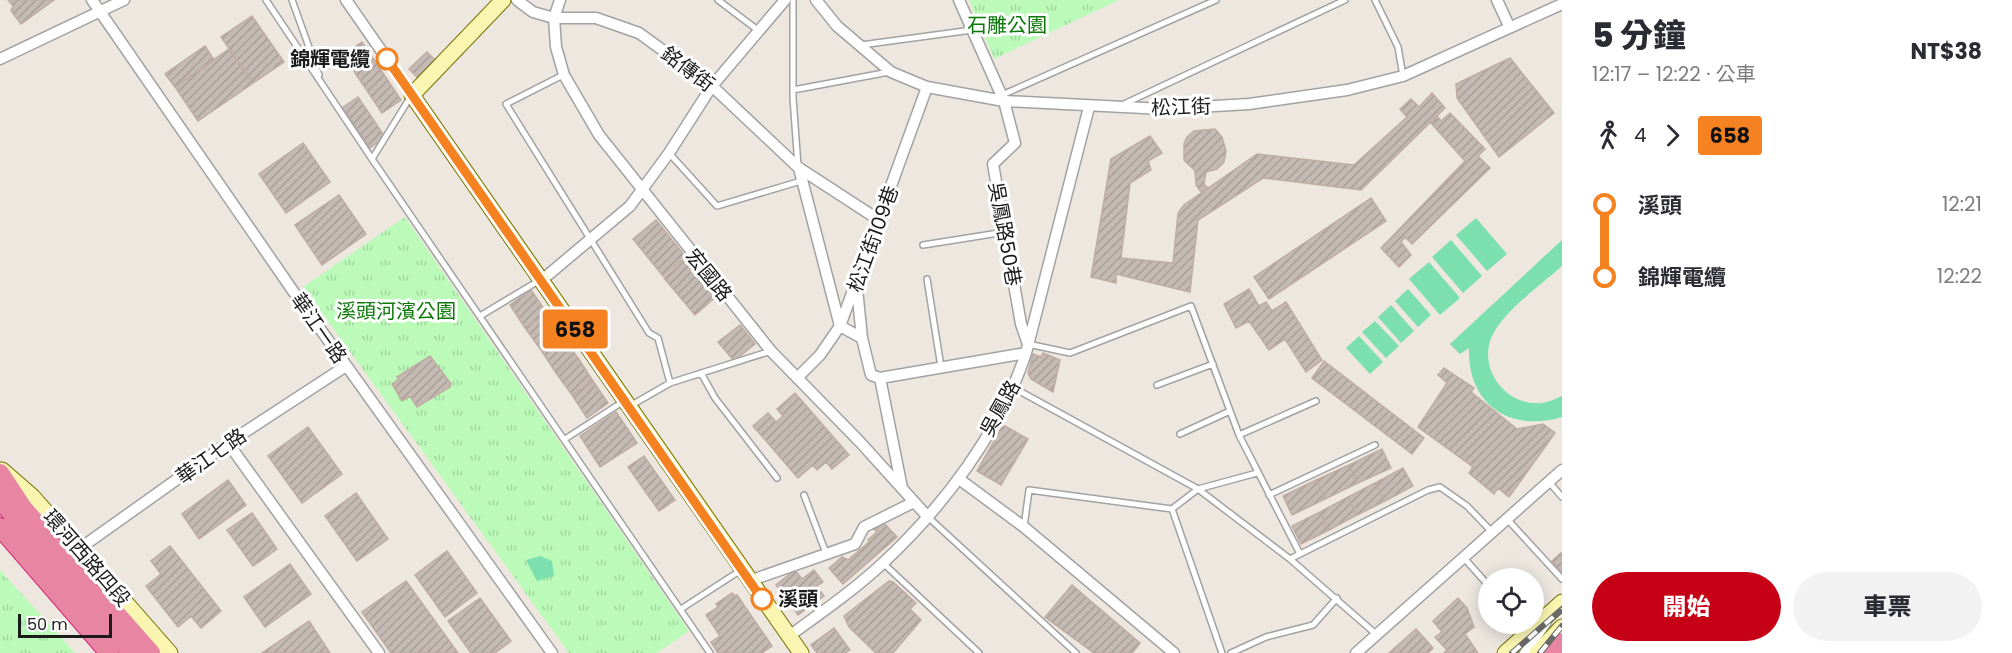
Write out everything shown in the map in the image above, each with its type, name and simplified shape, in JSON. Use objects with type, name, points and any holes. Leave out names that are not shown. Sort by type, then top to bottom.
[{"type":"highway","points":[[0,473],[23,508],[152,653]]},
{"type":"highway","points":[[0,499],[129,653]]},
{"type":"highway","points":[[0,529],[108,653]]},
{"type":"highway","points":[[1548,653],[1562,644]]},
{"type":"street","name":"華江一路","points":[[92,0],[346,366],[552,653]]},
{"type":"street","points":[[0,59],[124,0]]},
{"type":"street","points":[[346,0],[801,653]]},
{"type":"street","points":[[412,95],[503,0]]},
{"type":"street","points":[[517,0],[533,12],[554,18]]},
{"type":"street","name":"宏國路","points":[[560,0],[554,18],[556,47],[564,75],[599,135],[771,351],[927,516]]},
{"type":"street","points":[[542,280],[630,206],[640,189],[669,153],[712,86],[785,0]]},
{"type":"street","name":"松江街","points":[[816,0],[837,26],[891,72],[927,87],[1089,107],[1163,109],[1249,104],[1347,90],[1402,76],[1562,4]]},
{"type":"street","name":"吳鳳路50巷","points":[[959,0],[1002,98],[1015,143],[993,164],[1027,349]]},
{"type":"street","points":[[1497,0],[1509,26]]},
{"type":"street","name":"銘傳街","points":[[554,18],[585,17],[616,22],[639,33],[712,86],[798,168],[879,220]]},
{"type":"street","name":"松江街109巷","points":[[797,378],[820,356],[840,326],[927,87]]},
{"type":"street","name":"吳鳳路","points":[[789,636],[883,563],[927,516],[959,479],[1014,388],[1027,349],[1089,107]]},
{"type":"street","points":[[798,168],[840,326],[862,338]]},
{"type":"street","points":[[856,285],[862,338],[871,375],[880,378],[1027,349]]},
{"type":"street","name":"華江七路","points":[[79,549],[228,443],[346,366]]},
{"type":"street","points":[[880,378],[902,489]]},
{"type":"street","points":[[228,443],[379,653]]},
{"type":"street","name":"環河西路四段","points":[[0,468],[33,497],[170,653]]},
{"type":"street","points":[[1356,653],[1562,470]]},
{"type":"street","points":[[959,479],[1024,527],[1174,653]]},
{"type":"street","points":[[745,575],[855,544],[864,527],[914,502]]},
{"type":"street","name":"環河西路四段","points":[[0,509],[129,653]]},
{"type":"street","points":[[1544,616],[1558,606]]},
{"type":"street","points":[[1525,653],[1558,606]]},
{"type":"street","points":[[1537,653],[1562,627]]},
{"type":"street","points":[[1505,653],[1521,634]]},
{"type":"street","points":[[1555,653],[1562,644]]},
{"type":"lane","points":[[266,0],[710,653]]},
{"type":"lane","points":[[292,0],[321,82]]},
{"type":"lane","points":[[718,0],[759,31]]},
{"type":"lane","points":[[794,0],[793,90],[798,168]]},
{"type":"lane","points":[[1002,98],[1216,0]]},
{"type":"lane","points":[[1117,108],[1345,0]]},
{"type":"lane","points":[[1376,0],[1398,47],[1402,76]]},
{"type":"lane","points":[[858,45],[972,30]]},
{"type":"lane","points":[[793,90],[891,72]]},
{"type":"lane","points":[[564,75],[506,104],[649,333],[658,338],[670,383]]},
{"type":"lane","points":[[372,159],[412,95]]},
{"type":"lane","points":[[669,153],[717,206],[801,181]]},
{"type":"lane","points":[[923,245],[1005,232]]},
{"type":"lane","points":[[927,279],[940,367]]},
{"type":"lane","points":[[480,316],[542,280]]},
{"type":"lane","points":[[1027,349],[1070,353],[1191,306],[1239,435],[1300,554]]},
{"type":"lane","points":[[565,439],[627,403],[670,383],[771,351]]},
{"type":"lane","points":[[1157,385],[1213,364]]},
{"type":"lane","points":[[701,373],[715,398],[777,478]]},
{"type":"lane","points":[[1014,388],[1198,489],[1290,559],[1377,635]]},
{"type":"lane","points":[[1239,435],[1316,401]]},
{"type":"lane","points":[[1180,434],[1230,411]]},
{"type":"lane","points":[[1269,495],[1375,444]]},
{"type":"lane","points":[[1024,527],[1029,490],[1172,509],[1198,489],[1257,473]]},
{"type":"lane","points":[[1549,482],[1562,496]]},
{"type":"lane","points":[[1290,559],[1428,490],[1440,487],[1467,506],[1493,533]]},
{"type":"lane","points":[[804,495],[826,553]]},
{"type":"lane","points":[[1172,509],[1221,653]]},
{"type":"lane","points":[[927,516],[1076,653]]},
{"type":"lane","points":[[1508,520],[1562,579]]},
{"type":"lane","points":[[1464,558],[1478,574]]},
{"type":"lane","points":[[883,563],[979,653]]},
{"type":"lane","points":[[681,609],[745,575]]},
{"type":"lane","points":[[1231,653],[1266,637],[1313,625],[1337,598]]},
{"type":"green space","name":"石雕公園","points":[[969,0],[1119,0],[994,59]]},
{"type":"green space","name":"溪頭河濱公園","points":[[405,217],[689,631],[657,653],[569,653],[303,287]]},
{"type":"green space","points":[[1476,218],[1507,254],[1487,271],[1456,235]]},
{"type":"green space","points":[[1451,240],[1482,276],[1463,293],[1432,257]]},
{"type":"green space","points":[[1562,240],[1562,266],[1506,316],[1493,334],[1488,358],[1496,380],[1513,397],[1539,403],[1562,396],[1562,417],[1543,421],[1525,421],[1509,417],[1495,410],[1475,385],[1470,368],[1469,348],[1460,354],[1450,344]]},
{"type":"green space","points":[[1429,262],[1460,298],[1440,315],[1409,279]]},
{"type":"green space","points":[[1408,289],[1431,315],[1418,327],[1395,301]]},
{"type":"green space","points":[[1391,305],[1414,331],[1401,343],[1378,317]]},
{"type":"green space","points":[[1375,321],[1399,346],[1386,358],[1362,332]]},
{"type":"green space","points":[[1359,336],[1383,362],[1370,374],[1346,348]]},
{"type":"green space","points":[[540,556],[552,561],[554,576],[537,581],[526,560]]},
{"type":"green space","points":[[0,570],[75,653],[0,653]]},
{"type":"building","points":[[8,0],[54,0],[21,24],[11,11],[13,6]]},
{"type":"building","points":[[252,16],[284,62],[253,83],[221,37]]},
{"type":"building","points":[[362,42],[401,100],[382,113],[343,55]]},
{"type":"building","points":[[205,46],[214,60],[175,87],[165,74]]},
{"type":"building","points":[[229,49],[253,83],[198,121],[175,87]]},
{"type":"building","points":[[427,52],[438,63],[420,80],[409,69]]},
{"type":"building","points":[[1510,58],[1554,113],[1499,157],[1457,98],[1456,84]]},
{"type":"building","points":[[1432,93],[1445,108],[1361,190],[1263,178],[1198,220],[1190,292],[1116,274],[1116,283],[1091,277],[1111,159],[1150,136],[1162,153],[1148,161],[1151,170],[1130,183],[1121,258],[1173,263],[1178,213],[1184,205],[1257,154],[1354,165],[1407,117],[1400,109],[1411,99],[1419,107]]},
{"type":"building","points":[[358,97],[385,137],[370,148],[342,108]]},
{"type":"building","points":[[1450,113],[1485,149],[1478,156],[1490,168],[1412,244],[1405,237],[1401,242],[1411,255],[1399,267],[1381,248],[1465,161],[1431,123],[1438,117],[1441,121]]},
{"type":"building","points":[[1215,129],[1222,137],[1226,151],[1224,162],[1217,169],[1206,172],[1204,184],[1208,188],[1201,192],[1196,185],[1195,171],[1184,160],[1184,144],[1187,137],[1194,131]]},
{"type":"building","points":[[303,143],[330,182],[286,213],[259,174]]},
{"type":"building","points":[[339,195],[366,234],[322,265],[295,225]]},
{"type":"building","points":[[1371,198],[1386,221],[1269,299],[1254,277]]},
{"type":"building","points":[[656,220],[686,257],[663,276],[633,239]]},
{"type":"building","points":[[687,258],[718,295],[695,315],[664,278]]},
{"type":"building","points":[[1249,289],[1259,306],[1266,302],[1272,311],[1286,302],[1322,360],[1306,372],[1285,339],[1269,350],[1249,321],[1236,328],[1224,304]]},
{"type":"building","points":[[531,290],[547,313],[525,328],[510,305]]},
{"type":"building","points":[[547,313],[562,336],[541,350],[525,328]]},
{"type":"building","points":[[740,325],[755,344],[734,361],[718,342]]},
{"type":"building","points":[[562,336],[578,358],[556,373],[541,350]]},
{"type":"building","points":[[1043,353],[1060,360],[1053,392],[1031,379],[1028,373],[1033,354],[1041,357]]},
{"type":"building","points":[[430,356],[451,384],[450,387],[417,407],[410,396],[402,401],[392,384],[399,379],[397,377]]},
{"type":"building","points":[[578,358],[593,381],[572,395],[556,373]]},
{"type":"building","points":[[1324,361],[1424,438],[1412,454],[1312,378]]},
{"type":"building","points":[[1444,368],[1474,388],[1471,392],[1517,429],[1543,424],[1555,433],[1509,497],[1498,488],[1494,494],[1469,473],[1473,467],[1418,427],[1447,383],[1438,375]]},
{"type":"building","points":[[593,381],[608,403],[587,418],[572,395]]},
{"type":"building","points":[[795,393],[849,455],[832,469],[826,462],[817,470],[813,465],[798,478],[753,426],[768,413],[776,422],[783,416],[777,409]]},
{"type":"building","points":[[616,412],[637,443],[600,467],[580,436]]},
{"type":"building","points":[[1003,425],[1028,439],[1001,485],[977,471]]},
{"type":"building","points":[[308,427],[342,474],[302,503],[268,456]]},
{"type":"building","points":[[1382,449],[1391,468],[1358,483],[1349,465]]},
{"type":"building","points":[[644,456],[675,500],[659,511],[628,467]]},
{"type":"building","points":[[1349,465],[1358,483],[1325,499],[1316,480]]},
{"type":"building","points":[[1403,468],[1413,486],[1385,501],[1375,483]]},
{"type":"building","points":[[228,480],[246,505],[199,539],[182,514]]},
{"type":"building","points":[[1316,480],[1325,499],[1292,515],[1283,496]]},
{"type":"building","points":[[1375,483],[1385,501],[1357,515],[1348,497]]},
{"type":"building","points":[[356,493],[388,539],[357,561],[325,516]]},
{"type":"building","points":[[1348,497],[1357,515],[1329,530],[1320,512]]},
{"type":"building","points":[[1320,512],[1329,530],[1301,544],[1292,526]]},
{"type":"building","points":[[252,513],[277,549],[253,566],[227,530]]},
{"type":"building","points":[[883,522],[897,537],[843,584],[829,568],[842,557],[848,560],[869,542],[868,540],[877,532],[874,529]]},
{"type":"building","points":[[170,546],[221,611],[201,628],[191,616],[178,627],[146,586],[161,574],[151,561]]},
{"type":"building","points":[[447,551],[477,593],[445,617],[415,575]]},
{"type":"building","points":[[1562,552],[1562,573],[1552,561]]},
{"type":"building","points":[[290,564],[311,594],[265,627],[244,597]]},
{"type":"building","points":[[795,570],[802,579],[814,570],[823,582],[817,586],[824,596],[798,615],[776,585]]},
{"type":"building","points":[[406,581],[458,653],[391,653],[362,612]]},
{"type":"building","points":[[889,581],[916,603],[910,609],[921,620],[893,653],[876,653],[849,627],[844,616]]},
{"type":"building","points":[[1072,585],[1140,643],[1132,653],[1094,653],[1045,617]]},
{"type":"building","points":[[732,593],[737,595],[772,646],[762,653],[718,653],[711,642],[720,636],[706,615],[718,607],[716,604]]},
{"type":"building","points":[[480,598],[511,641],[495,653],[471,653],[448,621]]},
{"type":"building","points":[[1458,598],[1467,608],[1474,627],[1465,634],[1478,653],[1444,653],[1447,650],[1435,637],[1442,632],[1433,621]]},
{"type":"building","points":[[309,621],[330,653],[262,653]]},
{"type":"building","points":[[834,628],[850,650],[845,653],[817,653],[811,645]]},
{"type":"building","points":[[1416,629],[1433,648],[1428,653],[1389,653]]},
{"type":"railway","points":[[1512,653],[1562,609]]},
{"type":"railway","points":[[1540,653],[1562,626]]},
{"type":"bus line","name":"658","points":[[387,59],[762,599]]},
{"type":"place","name":"錦輝電纜","points":[[387,59]]},
{"type":"place","name":"溪頭","points":[[762,599]]}]
